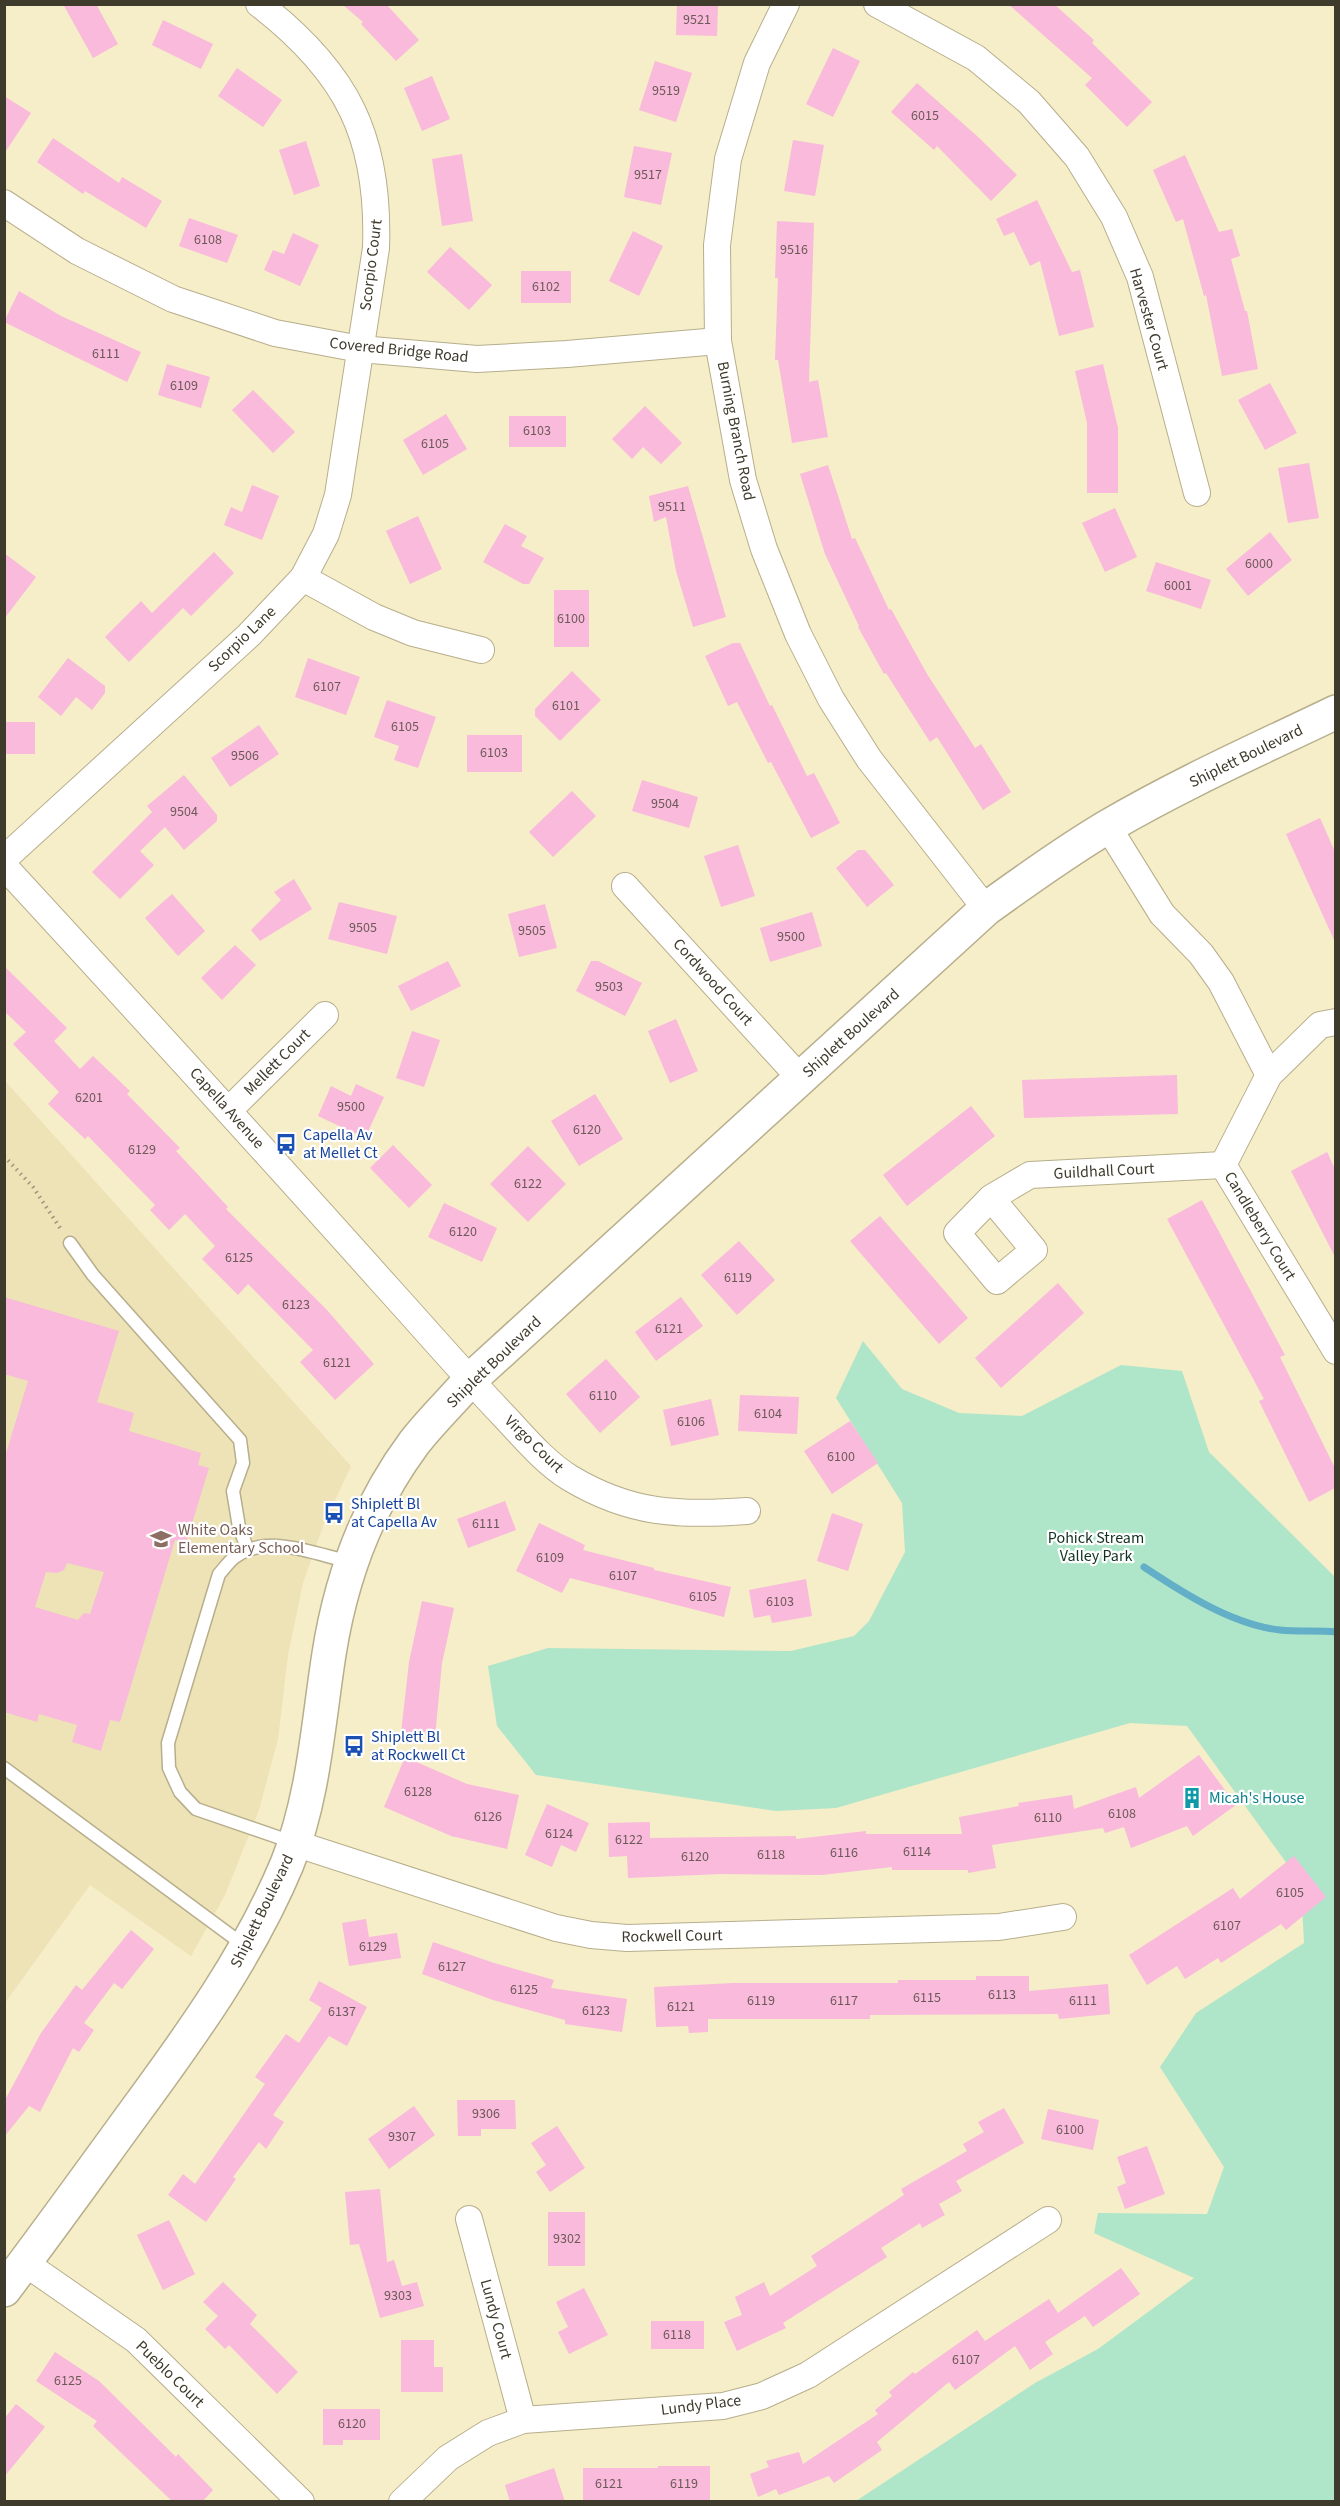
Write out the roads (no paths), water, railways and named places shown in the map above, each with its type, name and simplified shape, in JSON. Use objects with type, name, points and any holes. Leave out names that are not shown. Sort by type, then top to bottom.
[{"type":"street","name":"Scorpio Court","points":[[259,4],[285,24],[334,77],[356,117],[371,160],[378,209],[376,248],[360,349]]},
{"type":"street","name":"Burning Branch Road","points":[[786,4],[757,63],[728,159],[717,245],[718,341],[743,480],[764,549],[798,634],[831,699],[869,759],[986,909]]},
{"type":"street","name":"Harvester Court","points":[[877,4],[976,58],[1029,102],[1077,157],[1114,217],[1140,277],[1197,493]]},
{"type":"street","name":"Covered Bridge Road","points":[[4,203],[76,251],[173,299],[275,333],[360,349],[477,359],[718,341]]},
{"type":"street","name":"Scorpio Lane","points":[[4,859],[249,635],[303,578],[326,534],[338,495],[360,349]]},
{"type":"street","points":[[303,578],[374,617],[413,633],[481,650]]},
{"type":"street","name":"Shiplett Boulevard","points":[[4,2290],[192,2035],[246,1946],[287,1864],[311,1776],[334,1621],[351,1562],[360,1536],[377,1501],[415,1442],[470,1380],[986,909],[1037,872],[1108,827],[1335,712]]},
{"type":"street","points":[[1108,827],[1162,914],[1201,954],[1221,982],[1269,1075]]},
{"type":"street","name":"Capella Avenue","points":[[4,866],[229,1110],[470,1380]]},
{"type":"street","name":"Cordwood Court","points":[[626,886],[801,1079]]},
{"type":"street","name":"Mellett Court","points":[[229,1110],[325,1015]]},
{"type":"street","name":"Candleberry Court","points":[[1335,1022],[1320,1025],[1269,1075],[1223,1165],[1335,1351]]},
{"type":"street","name":"Guildhall Court","points":[[991,1198],[1030,1174],[1223,1165]]},
{"type":"street","name":"Virgo Court","points":[[470,1380],[529,1443],[557,1468],[592,1490],[625,1504],[658,1512],[710,1514],[747,1511]]},
{"type":"street","name":"Rockwell Court","points":[[294,1843],[556,1928],[591,1935],[627,1938],[999,1926],[1063,1917]]},
{"type":"street","name":"Lundy Court","points":[[469,2219],[523,2420]]},
{"type":"street","name":"Lundy Place","points":[[402,2502],[448,2458],[488,2433],[523,2420],[723,2406],[762,2396],[808,2375],[1048,2220]]},
{"type":"street","name":"Pueblo Court","points":[[25,2263],[136,2340],[302,2502]]},
{"type":"lane","points":[[70,1243],[93,1275],[240,1440],[243,1463],[233,1491],[239,1527],[248,1550]]},
{"type":"lane","points":[[294,1843],[196,1809],[180,1792],[169,1768],[168,1743],[219,1574],[234,1557],[253,1547],[282,1546],[351,1562]]},
{"type":"lane","points":[[4,1768],[246,1946]]},
{"type":"waterway","points":[[1144,1567],[1192,1597],[1244,1622],[1280,1630],[1336,1632]]},
{"type":"place","name":"Capella Av at Mellet Ct","points":[[286,1144]]},
{"type":"place","name":"Shiplett Bl at Capella Av","points":[[334,1513]]},
{"type":"place","name":"White Oaks Elementary School","points":[[161,1539]]},
{"type":"place","name":"Shiplett Bl at Rockwell Ct","points":[[354,1746]]},
{"type":"place","name":"Micah's House","points":[[1192,1798]]},
{"type":"park label","name":"Pohick Stream Valley Park","points":[[1096,1547]]}]
